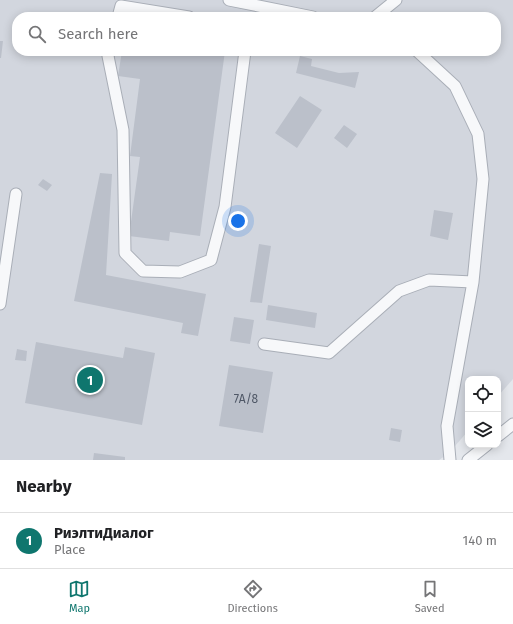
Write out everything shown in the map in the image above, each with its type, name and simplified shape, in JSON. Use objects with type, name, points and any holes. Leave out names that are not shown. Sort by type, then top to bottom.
[{"type":"street","points":[[229,0],[288,12]]},
{"type":"street","points":[[381,12],[396,0]]},
{"type":"street","points":[[119,12],[121,6],[158,12]]},
{"type":"street","points":[[108,56],[123,130],[125,252],[143,272],[180,272],[211,260],[225,207],[244,56]]},
{"type":"street","points":[[422,56],[455,86],[478,134],[483,179],[473,282],[447,426],[450,460]]},
{"type":"street","points":[[0,304],[16,194]]},
{"type":"street","points":[[264,344],[329,353],[399,290],[429,280],[473,282]]},
{"type":"street","points":[[501,434],[513,424]]},
{"type":"street","points":[[468,460],[483,448]]},
{"type":"shaded area","points":[[0,0],[513,0],[513,379],[501,393],[501,376],[465,376],[465,434],[449,453],[439,460],[0,460]]},
{"type":"building","points":[[0,41],[3,41],[1,58],[0,58]]},
{"type":"building","points":[[121,56],[224,56],[200,236],[170,232],[169,241],[129,236],[140,157],[130,156],[140,79],[118,76]]},
{"type":"building","points":[[300,56],[312,59],[311,66],[339,73],[359,72],[355,88],[296,73]]},
{"type":"building","points":[[300,96],[322,110],[297,148],[275,133]]},
{"type":"building","points":[[344,125],[357,134],[347,148],[334,138]]},
{"type":"building","points":[[100,173],[112,174],[106,275],[206,294],[198,336],[181,333],[183,323],[74,301]]},
{"type":"building","points":[[43,179],[52,185],[47,191],[38,185]]},
{"type":"building","points":[[434,210],[453,213],[448,240],[430,236]]},
{"type":"building","points":[[259,244],[271,246],[262,303],[250,302]]},
{"type":"building","points":[[268,305],[317,313],[315,328],[266,320]]},
{"type":"building","points":[[234,317],[254,320],[250,344],[230,341]]},
{"type":"building","points":[[36,342],[123,358],[125,347],[155,353],[142,425],[25,403]]},
{"type":"building","points":[[17,349],[27,351],[26,361],[15,360]]},
{"type":"building","points":[[229,365],[273,372],[263,433],[219,426]]},
{"type":"building","points":[[391,428],[402,430],[400,442],[389,440]]},
{"type":"building","points":[[94,453],[125,457],[125,460],[93,460]]},
{"type":"place","name":"РиэлтиДиалог","points":[[90,380]]}]
